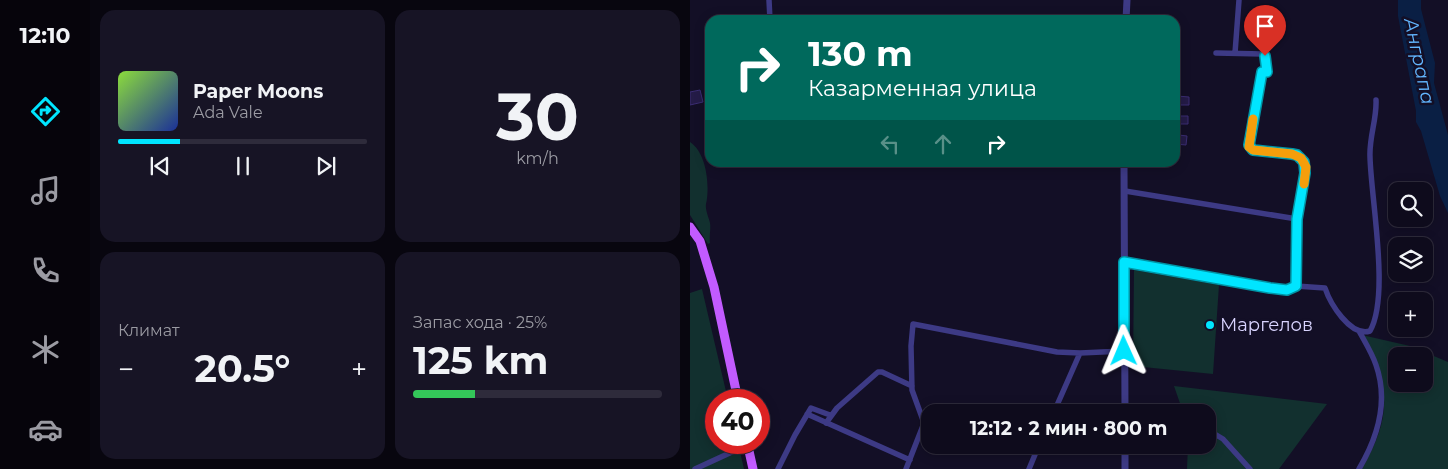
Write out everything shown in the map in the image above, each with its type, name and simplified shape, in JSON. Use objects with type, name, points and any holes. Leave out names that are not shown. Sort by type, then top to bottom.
[{"type":"main road","points":[[690,228],[700,240],[714,287],[736,389]]},
{"type":"main road","points":[[750,454],[754,469]]},
{"type":"street","points":[[769,0],[770,15]]},
{"type":"street","points":[[1126,15],[1127,0]]},
{"type":"street","points":[[1235,53],[1239,0]]},
{"type":"street","points":[[1216,53],[1263,54],[1267,72],[1262,72],[1249,147],[1253,150],[1292,154],[1301,158],[1306,167],[1297,219],[1296,286]]},
{"type":"street","points":[[1124,262],[1270,288],[1287,290],[1296,286],[1325,288],[1332,305],[1347,323],[1359,331],[1366,333],[1370,331],[1373,326],[1379,282],[1370,155],[1376,100]]},
{"type":"street","points":[[1124,167],[1125,404]]},
{"type":"street","points":[[1125,191],[1297,219]]},
{"type":"street","points":[[906,469],[924,423],[914,398],[912,386],[911,346],[913,324],[1028,347],[1080,353],[1124,351]]},
{"type":"street","points":[[1359,331],[1376,364],[1381,382],[1376,436],[1359,469]]},
{"type":"street","points":[[1058,404],[1080,353]]},
{"type":"street","points":[[826,423],[830,415],[878,372],[882,372],[912,386]]},
{"type":"street","points":[[778,469],[806,414],[813,408],[830,415]]},
{"type":"street","points":[[806,414],[910,460]]},
{"type":"street","points":[[1216,435],[1223,439],[1250,469]]},
{"type":"street","points":[[695,469],[726,454]]},
{"type":"street","points":[[1029,469],[1035,454]]},
{"type":"street","points":[[1124,469],[1125,454]]},
{"type":"green space","points":[[690,142],[700,154],[706,171],[708,189],[706,206],[710,221],[710,243],[708,244],[690,215]]},
{"type":"green space","points":[[1134,270],[1219,285],[1213,374],[1133,366]]},
{"type":"green space","points":[[702,289],[725,389],[705,389],[705,454],[741,454],[744,469],[690,469],[690,293]]},
{"type":"green space","points":[[1362,335],[1412,347],[1388,347],[1388,392],[1433,392],[1433,356],[1448,362],[1448,469],[1362,469],[1379,433],[1383,417],[1383,387]]},
{"type":"green space","points":[[1174,386],[1327,404],[1279,469],[1187,469],[1188,454],[1216,454],[1216,404],[1180,404]]},
{"type":"water","name":"Анграпа","points":[[1398,0],[1421,0],[1421,9],[1435,63],[1434,83],[1448,135],[1448,213],[1440,196],[1421,131],[1416,122],[1416,111],[1398,16]]},
{"type":"building","points":[[700,90],[703,102],[690,105],[690,92]]},
{"type":"building","points":[[1180,96],[1189,97],[1189,105],[1180,105]]},
{"type":"building","points":[[1180,116],[1188,116],[1188,124],[1180,124]]},
{"type":"building","points":[[1180,135],[1187,136],[1186,145],[1180,144]]},
{"type":"slow traffic","points":[[1253,119],[1249,147],[1253,150],[1297,155],[1306,167],[1304,184]]},
{"type":"place","name":"Маргелов","points":[[1210,325]]},
{"type":"route","points":[[1124,351],[1124,262],[1270,288],[1287,290],[1296,286],[1297,219],[1306,167],[1297,155],[1253,150],[1249,147],[1262,72],[1267,72],[1265,56]]}]
